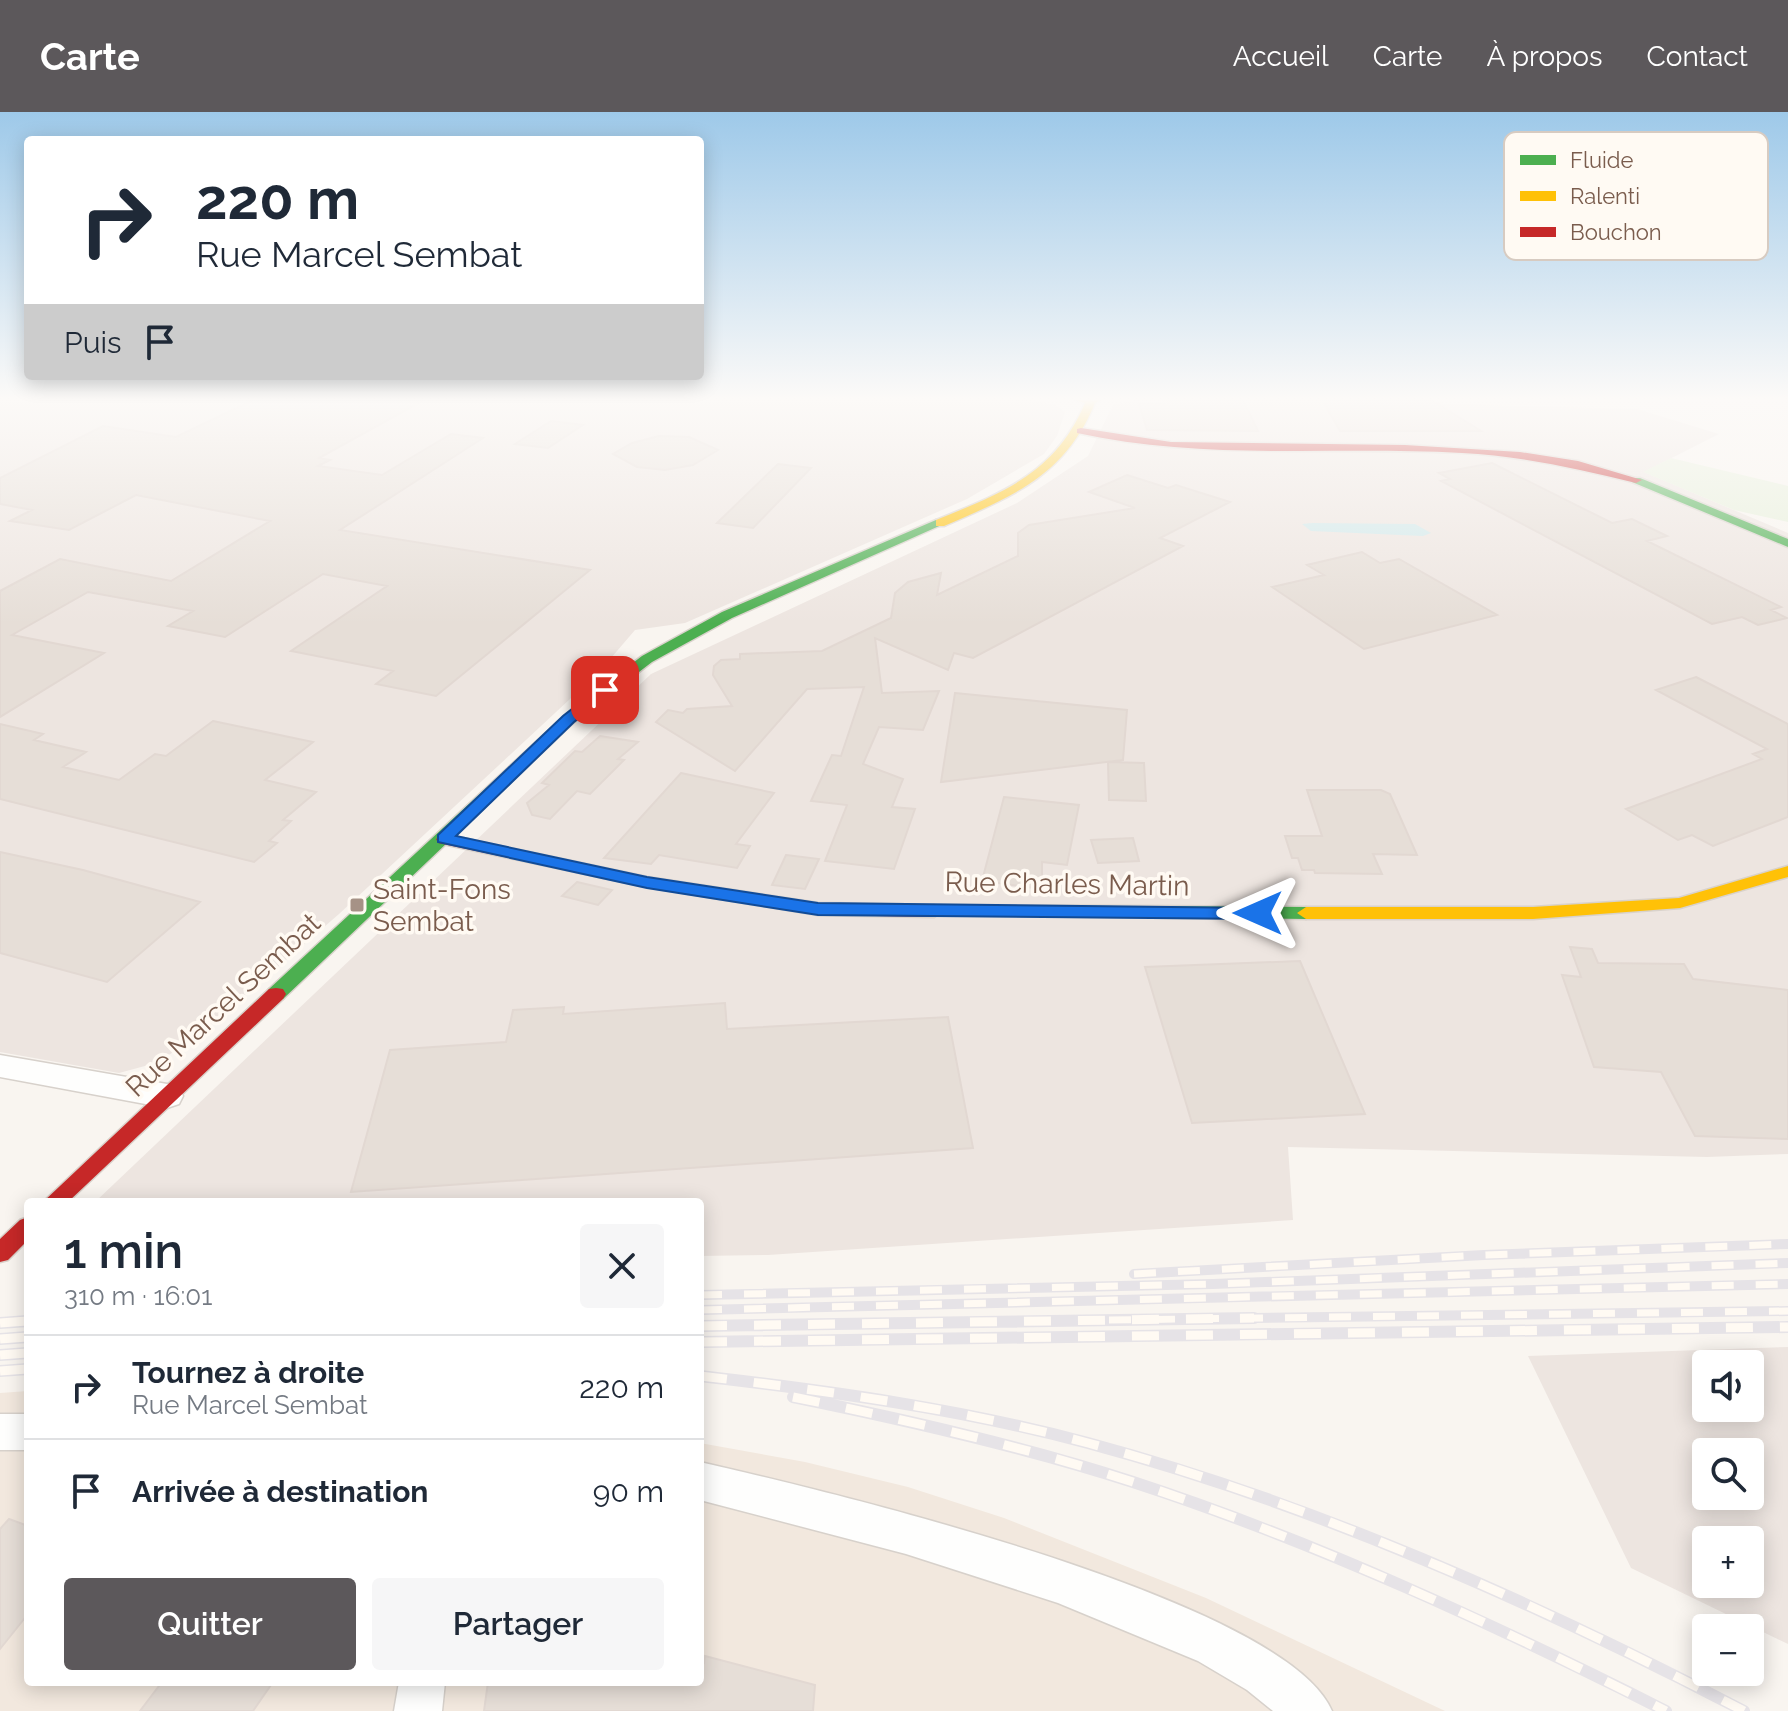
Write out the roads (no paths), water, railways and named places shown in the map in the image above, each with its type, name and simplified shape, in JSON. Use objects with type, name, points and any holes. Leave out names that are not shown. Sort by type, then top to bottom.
[{"type":"main road","name":"Rue Marcel Sembat","points":[[58,1198],[569,719],[642,662],[707,625],[967,511],[1036,475]]},
{"type":"main road","points":[[1621,475],[1788,543]]},
{"type":"main road","name":"Rue Charles Martin","points":[[444,839],[647,882],[818,909],[1074,914],[1533,913],[1680,903],[1788,871]]},
{"type":"main road","points":[[3,1250],[24,1230]]},
{"type":"street","points":[[0,1066],[167,1096]]},
{"type":"street","points":[[0,1432],[24,1432]]},
{"type":"street","points":[[704,1482],[859,1517],[1079,1589],[1189,1631],[1233,1653],[1269,1676],[1308,1711]]},
{"type":"street","points":[[418,1711],[421,1686]]},
{"type":"water","points":[[1302,524],[1415,524],[1431,533],[1423,536],[1311,531]]},
{"type":"railway","points":[[1134,1274],[1484,1255],[1788,1244]]},
{"type":"railway","points":[[704,1295],[1213,1284],[1788,1263]]},
{"type":"railway","points":[[704,1310],[1788,1284]]},
{"type":"railway","points":[[1188,1319],[1788,1311]]},
{"type":"railway","points":[[1188,1319],[1254,1318]]},
{"type":"railway","points":[[704,1326],[1188,1319]]},
{"type":"railway","points":[[1109,1320],[1188,1319]]},
{"type":"railway","points":[[0,1323],[24,1321]]},
{"type":"railway","points":[[704,1342],[1788,1327]]},
{"type":"railway","points":[[0,1339],[24,1337]]},
{"type":"railway","points":[[0,1355],[24,1353]]},
{"type":"railway","points":[[0,1371],[24,1369]]},
{"type":"railway","points":[[704,1377],[847,1395],[992,1420],[1088,1443],[1257,1495],[1423,1559],[1505,1595],[1744,1711]]},
{"type":"railway","points":[[793,1397],[1007,1445],[1202,1505],[1404,1586],[1666,1711]]},
{"type":"place","name":"Saint-Fons Sembat","points":[[357,905]]}]
